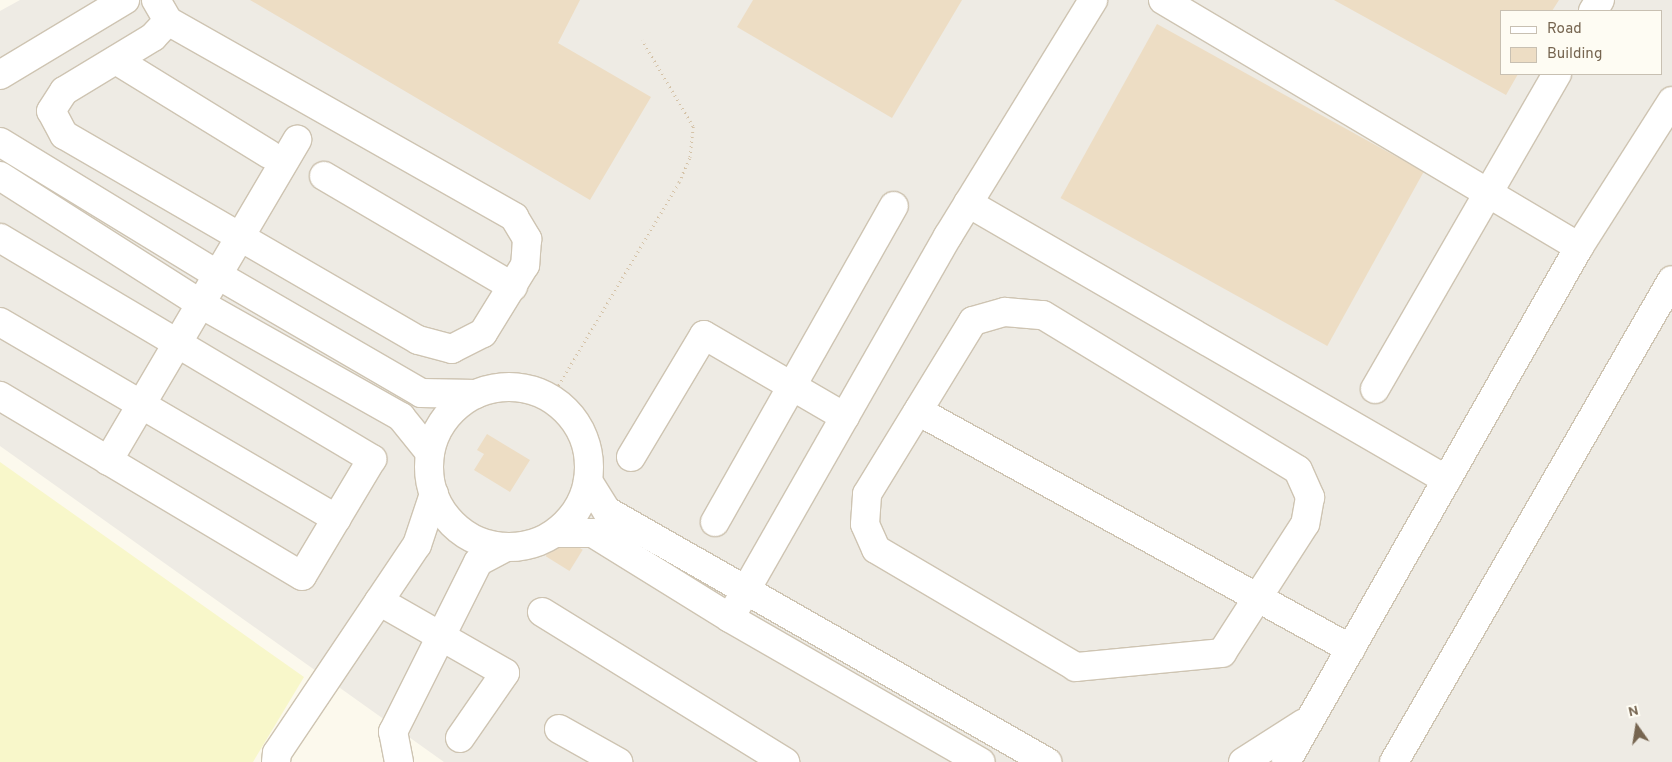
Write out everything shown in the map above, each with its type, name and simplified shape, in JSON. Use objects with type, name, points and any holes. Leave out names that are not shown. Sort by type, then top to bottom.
[{"type":"street","points":[[0,75],[125,0]]},
{"type":"street","points":[[730,618],[968,203],[1093,0]]},
{"type":"street","points":[[1163,0],[1579,248]]},
{"type":"street","points":[[162,11],[514,217],[527,240],[525,264],[513,287],[483,334],[452,349],[418,340],[240,235],[64,135],[51,111],[64,92],[153,38],[162,11]]},
{"type":"street","points":[[116,60],[269,154]]},
{"type":"street","points":[[1375,389],[1556,75]]},
{"type":"street","points":[[1286,762],[1579,248],[1672,101]]},
{"type":"street","points":[[108,461],[198,303],[297,140]]},
{"type":"street","points":[[0,142],[216,274],[421,393],[476,394],[501,387],[527,388],[551,398],[570,414],[584,436],[590,461],[588,481],[576,513],[556,533],[532,544],[504,548],[478,562],[392,732],[399,762]]},
{"type":"street","points":[[0,176],[198,303],[401,418],[430,453]]},
{"type":"street","points":[[324,176],[513,287]]},
{"type":"street","points":[[968,203],[1447,480]]},
{"type":"street","points":[[715,522],[894,206]]},
{"type":"street","points":[[0,238],[372,459],[302,576],[0,396]]},
{"type":"street","points":[[1394,762],[1672,280]]},
{"type":"street","points":[[1005,312],[1043,315],[1298,470],[1310,497],[1305,524],[1258,598],[1222,653],[1076,667],[876,549],[865,524],[867,494],[973,321],[1005,312]]},
{"type":"street","points":[[0,322],[337,520]]},
{"type":"street","points":[[631,458],[704,335],[845,417]]},
{"type":"street","points":[[476,394],[449,415],[438,428],[430,453],[429,478],[438,505],[454,526],[478,541],[504,548]]},
{"type":"street","points":[[918,411],[1351,649]]},
{"type":"street","points":[[588,481],[607,511],[1047,762]]},
{"type":"street","points":[[281,759],[379,601],[417,545],[434,494]]},
{"type":"street","points":[[556,533],[592,533],[730,618],[980,762]]},
{"type":"street","points":[[379,601],[506,673],[460,738]]},
{"type":"street","points":[[542,612],[785,762]]},
{"type":"street","points":[[1243,762],[1312,718]]},
{"type":"street","points":[[559,729],[618,762]]},
{"type":"path","points":[[551,398],[679,182],[690,156],[694,126],[642,40]]},
{"type":"shaded area","points":[[20,0],[1672,0],[1672,762],[444,762],[0,446],[0,11]]},
{"type":"sand","points":[[0,462],[304,677],[253,762],[0,762]]},
{"type":"building","points":[[250,0],[580,0],[558,43],[651,97],[590,200]]},
{"type":"building","points":[[753,0],[962,0],[892,118],[737,27]]},
{"type":"building","points":[[1334,0],[1559,0],[1553,10],[1500,10],[1500,75],[1517,75],[1506,95]]},
{"type":"building","points":[[1157,24],[1424,172],[1327,346],[1061,198]]},
{"type":"building","points":[[487,434],[530,460],[510,492],[474,470],[484,454],[477,450]]},
{"type":"building","points":[[559,535],[583,550],[569,571],[546,556]]}]
